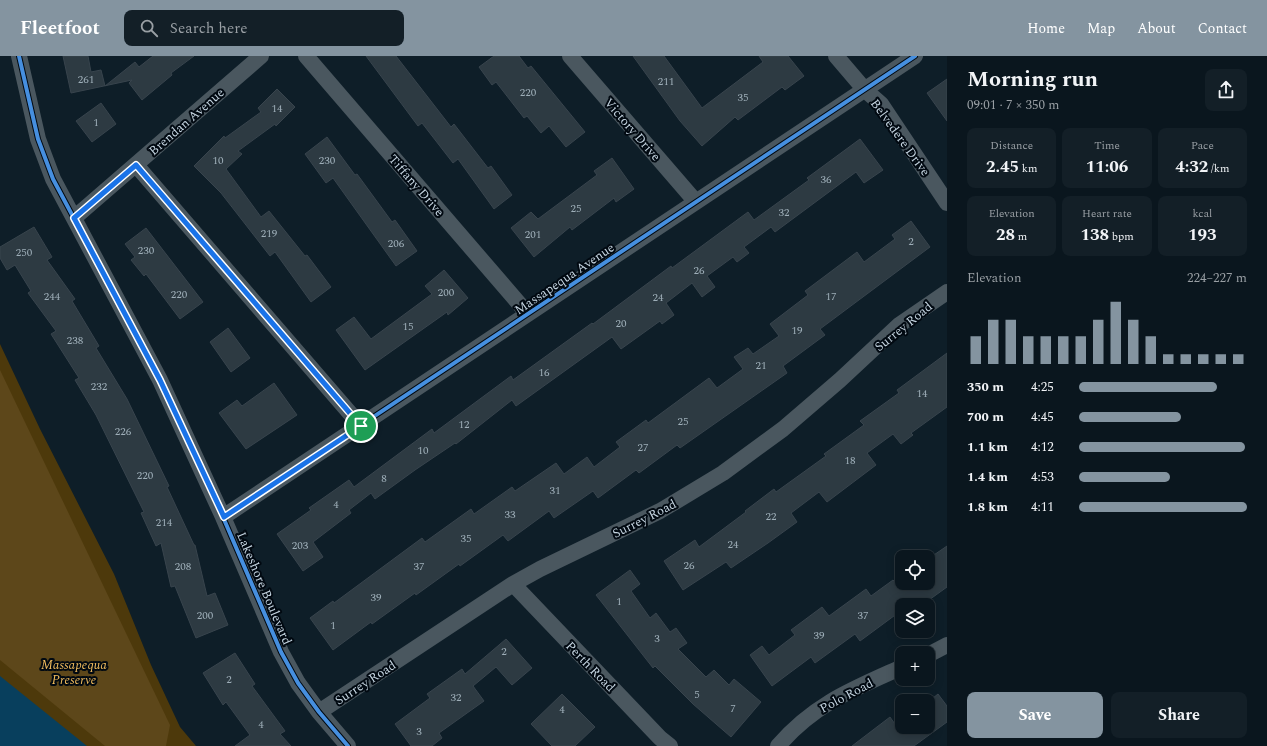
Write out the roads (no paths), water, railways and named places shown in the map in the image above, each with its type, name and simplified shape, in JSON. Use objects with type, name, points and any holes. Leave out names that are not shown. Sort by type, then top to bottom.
[{"type":"street","name":"Lakeshore Boulevard","points":[[19,56],[44,157],[53,180],[160,380],[224,517],[281,652],[298,683],[319,712],[348,746]]},
{"type":"street","name":"Brendan Avenue","points":[[74,218],[261,56]]},
{"type":"street","name":"Tiffany Drive","points":[[306,56],[528,314]]},
{"type":"street","name":"Victory Drive","points":[[570,56],[696,202]]},
{"type":"street","name":"Belvedere Drive","points":[[836,56],[865,90],[880,104],[947,202]]},
{"type":"street","name":"Massapequa Avenue","points":[[224,517],[915,56]]},
{"type":"street","points":[[136,165],[361,426]]},
{"type":"street","name":"Surrey Road","points":[[319,712],[513,584],[540,569],[660,511],[724,473],[783,429],[840,380],[899,325],[947,292]]},
{"type":"street","name":"Perth Road","points":[[513,584],[660,738],[670,746]]},
{"type":"street","points":[[935,651],[947,645]]},
{"type":"street","name":"Polo Road","points":[[778,746],[821,707],[843,694],[895,670]]},
{"type":"water","points":[[0,676],[87,746],[0,746]]},
{"type":"park label","name":"Massapequa Preserve","points":[[74,672]]}]
